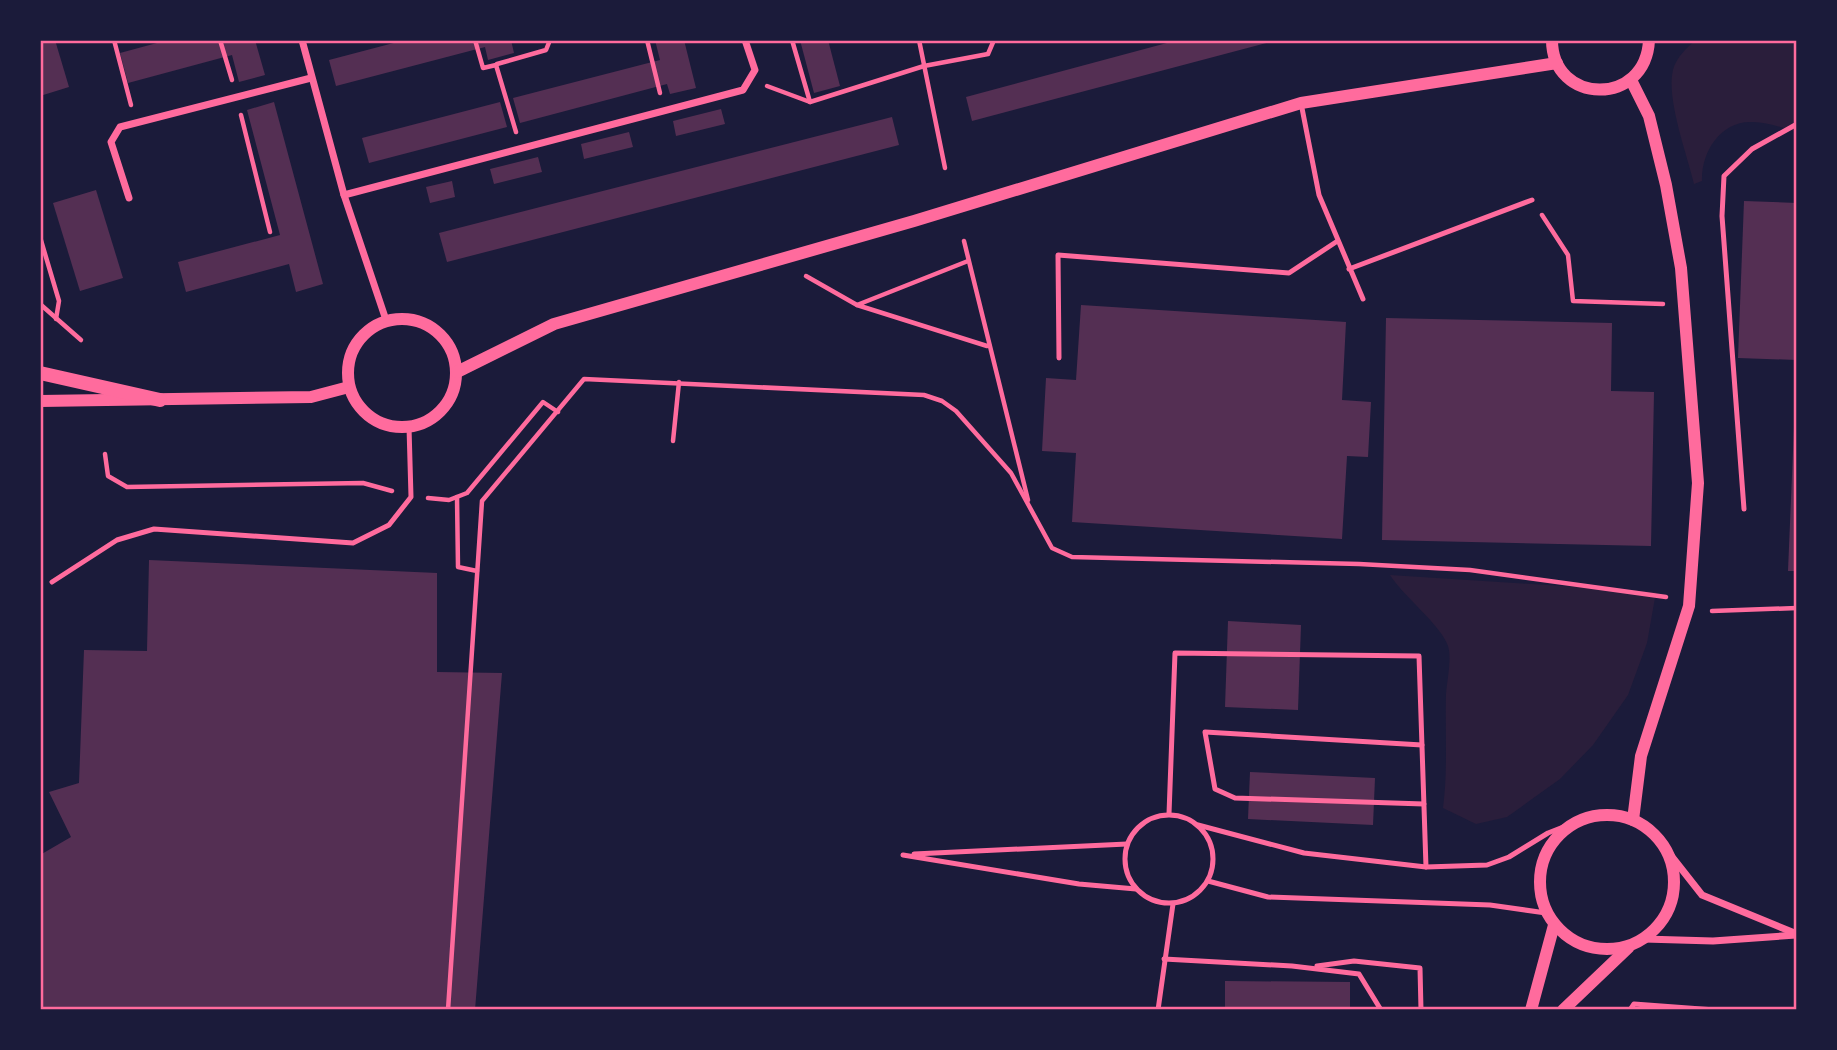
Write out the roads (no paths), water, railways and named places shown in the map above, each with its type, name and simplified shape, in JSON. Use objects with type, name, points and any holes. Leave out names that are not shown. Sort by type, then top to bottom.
[{"type":"main road","points":[[40,373],[160,400]]},
{"type":"street","points":[[302,40],[344,195],[387,320]]},
{"type":"street","points":[[344,195],[743,90],[755,71],[745,40]]},
{"type":"street","points":[[1552,40],[1557,63],[1565,75],[1590,89],[1618,87],[1631,80],[1642,67],[1649,40]]},
{"type":"street","points":[[457,372],[554,324],[778,260],[1301,103],[1557,63]]},
{"type":"street","points":[[129,198],[111,142],[120,127],[311,78]]},
{"type":"street","points":[[1631,80],[1649,117],[1666,185],[1681,268],[1698,483],[1691,592],[1686,621],[1641,756],[1633,820]]},
{"type":"street","points":[[387,320],[419,321],[434,329],[450,348],[457,372],[448,402],[431,419],[409,427],[393,427],[365,414],[349,387],[351,353],[365,333],[387,320]]},
{"type":"street","points":[[40,401],[311,397],[349,387]]},
{"type":"street","points":[[1665,848],[1672,867],[1674,888],[1670,907],[1659,925],[1644,939],[1615,950],[1590,947],[1567,937],[1546,913],[1540,892],[1540,871],[1546,851],[1558,834],[1576,822],[1594,815],[1614,815],[1633,820],[1651,831],[1665,848],[1702,895],[1797,934]]},
{"type":"street","points":[[1531,1010],[1554,925]]},
{"type":"street","points":[[1644,939],[1713,941],[1797,934]]},
{"type":"street","points":[[1563,1010],[1631,945]]},
{"type":"lane","points":[[1301,103],[1319,195],[1336,242],[1363,299]]},
{"type":"lane","points":[[1744,509],[1722,216],[1724,176],[1752,149],[1797,124]]},
{"type":"lane","points":[[1349,269],[1532,200]]},
{"type":"lane","points":[[1059,358],[1058,255],[1289,273],[1336,242]]},
{"type":"lane","points":[[52,582],[117,540],[154,529],[353,542],[389,524],[411,497],[409,427]]},
{"type":"lane","points":[[1169,814],[1175,653],[1419,656],[1426,867]]},
{"type":"lane","points":[[1422,745],[1205,732],[1215,789],[1235,798],[1424,804]]},
{"type":"lane","points":[[1198,825],[1213,851],[1213,867],[1208,881],[1199,893],[1173,904],[1146,898],[1136,889],[1125,868],[1126,844],[1143,822],[1169,814],[1184,817],[1198,825],[1304,853],[1426,867],[1487,865],[1509,857],[1548,833],[1576,822]]},
{"type":"lane","points":[[1126,844],[904,855],[1079,884],[1136,889]]},
{"type":"lane","points":[[1208,881],[1269,897],[1490,905],[1546,913]]},
{"type":"lane","points":[[1158,1010],[1173,904]]},
{"type":"lane","points":[[1164,959],[1359,974],[1381,1010]]},
{"type":"lane","points":[[1307,968],[1354,961],[1420,968],[1421,1010]]},
{"type":"lane","points":[[1630,1010],[1634,1004],[1715,1010]]}]
